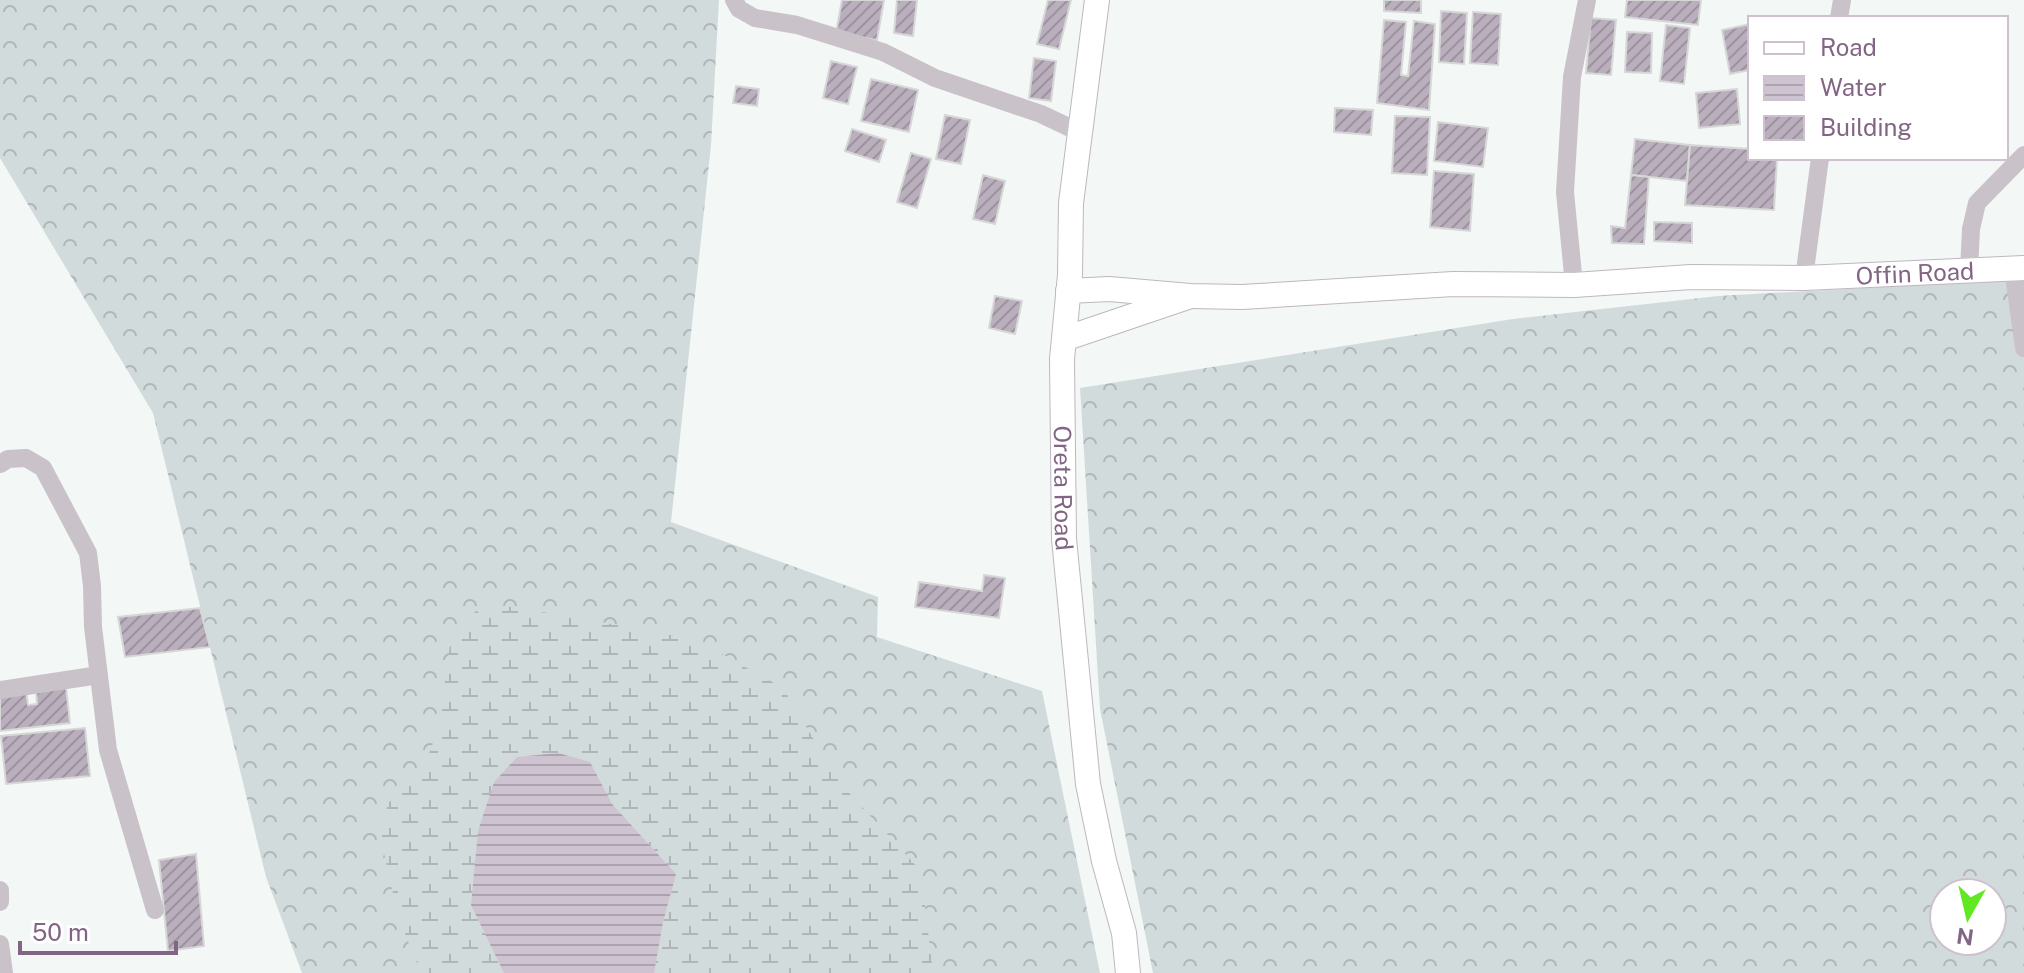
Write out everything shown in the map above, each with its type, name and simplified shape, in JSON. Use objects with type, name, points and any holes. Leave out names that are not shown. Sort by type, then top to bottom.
[{"type":"street","points":[[734,0],[739,9],[755,18],[797,25],[883,52],[935,78],[1041,114],[1079,132]]},
{"type":"street","name":"Oreta Road","points":[[1097,0],[1071,203],[1061,421],[1064,539],[1088,784],[1104,861],[1124,933],[1128,973]]},
{"type":"street","points":[[1574,285],[1565,192],[1572,77],[1587,0]]},
{"type":"street","points":[[1969,270],[1971,229],[1977,203],[2024,155]]},
{"type":"street","points":[[1804,278],[1820,160]]},
{"type":"street","points":[[2019,268],[2024,348]]},
{"type":"street","name":"Offin Road","points":[[1190,296],[1294,295],[1453,284],[1574,285],[1691,277],[1804,278],[2019,268]]},
{"type":"street","points":[[1068,291],[1152,291],[1190,296]]},
{"type":"street","points":[[1064,339],[1190,296]]},
{"type":"street","points":[[0,464],[8,459],[26,458],[43,468],[88,553],[108,750],[155,910]]},
{"type":"street","points":[[0,690],[99,675]]},
{"type":"street","points":[[0,890],[0,902]]},
{"type":"street","points":[[0,944],[4,973]]},
{"type":"green space","points":[[0,0],[719,0],[711,145],[671,522],[878,597],[877,637],[1042,691],[1100,973],[302,973],[266,877],[153,413],[0,158]]},
{"type":"green space","points":[[2024,279],[2024,973],[1153,973],[1100,709],[1080,388],[1513,319],[1718,296]]},
{"type":"green space","points":[[486,603],[697,640],[783,688],[840,783],[921,871],[933,973],[654,973],[676,874],[612,804],[590,762],[558,753],[517,757],[494,782],[471,905],[504,973],[425,973],[416,961],[398,916],[379,831],[389,802],[420,778],[438,730],[452,631]]},
{"type":"water","points":[[558,753],[590,762],[612,804],[676,874],[654,973],[504,973],[471,905],[478,831],[494,782],[517,757]]},
{"type":"building","points":[[842,0],[884,0],[877,40],[836,33]]},
{"type":"building","points":[[897,0],[917,0],[913,36],[894,33]]},
{"type":"building","points":[[1048,0],[1071,0],[1059,49],[1037,44]]},
{"type":"building","points":[[1384,0],[1421,0],[1421,13],[1384,11]]},
{"type":"building","points":[[1627,0],[1701,0],[1698,25],[1625,17]]},
{"type":"building","points":[[1441,11],[1467,13],[1464,64],[1439,62]]},
{"type":"building","points":[[1473,12],[1501,14],[1498,65],[1470,63]]},
{"type":"building","points":[[1591,18],[1616,20],[1611,75],[1586,73]]},
{"type":"building","points":[[1384,20],[1406,22],[1401,75],[1408,76],[1414,21],[1435,24],[1429,110],[1377,103]]},
{"type":"building","points":[[1748,24],[1748,70],[1730,74],[1722,30]]},
{"type":"building","points":[[1666,25],[1690,28],[1684,84],[1660,81]]},
{"type":"building","points":[[1627,32],[1652,33],[1651,73],[1625,72]]},
{"type":"building","points":[[1034,58],[1056,61],[1051,101],[1029,98]]},
{"type":"building","points":[[831,61],[857,67],[848,104],[823,98]]},
{"type":"building","points":[[871,79],[918,90],[909,132],[861,121]]},
{"type":"building","points":[[736,86],[759,89],[757,106],[733,103]]},
{"type":"building","points":[[1737,89],[1740,124],[1699,128],[1696,93]]},
{"type":"building","points":[[1335,108],[1373,110],[1371,135],[1334,132]]},
{"type":"building","points":[[945,115],[970,120],[961,164],[936,159]]},
{"type":"building","points":[[1395,116],[1430,117],[1427,175],[1392,173]]},
{"type":"building","points":[[1438,122],[1488,128],[1483,167],[1434,161]]},
{"type":"building","points":[[852,129],[886,140],[879,162],[845,151]]},
{"type":"building","points":[[1635,139],[1690,145],[1687,181],[1631,175]]},
{"type":"building","points":[[1690,145],[1748,149],[1748,160],[1777,160],[1774,210],[1685,205]]},
{"type":"building","points":[[911,153],[931,159],[917,208],[897,202]]},
{"type":"building","points":[[1434,171],[1474,174],[1470,231],[1430,227]]},
{"type":"building","points":[[983,175],[1005,181],[995,224],[973,219]]},
{"type":"building","points":[[1631,175],[1649,177],[1644,244],[1612,243],[1611,226],[1625,228]]},
{"type":"building","points":[[1654,222],[1692,223],[1692,243],[1654,241]]},
{"type":"building","points":[[995,296],[1022,301],[1015,334],[989,328]]},
{"type":"building","points":[[984,575],[1005,578],[999,618],[915,607],[919,582],[982,591]]},
{"type":"building","points":[[200,608],[210,647],[125,657],[118,617]]},
{"type":"building","points":[[66,687],[70,723],[0,731],[0,693],[26,690],[28,705],[37,704],[36,691]]},
{"type":"building","points":[[85,728],[90,776],[6,784],[1,736]]},
{"type":"building","points":[[196,854],[204,946],[168,951],[159,860]]}]
